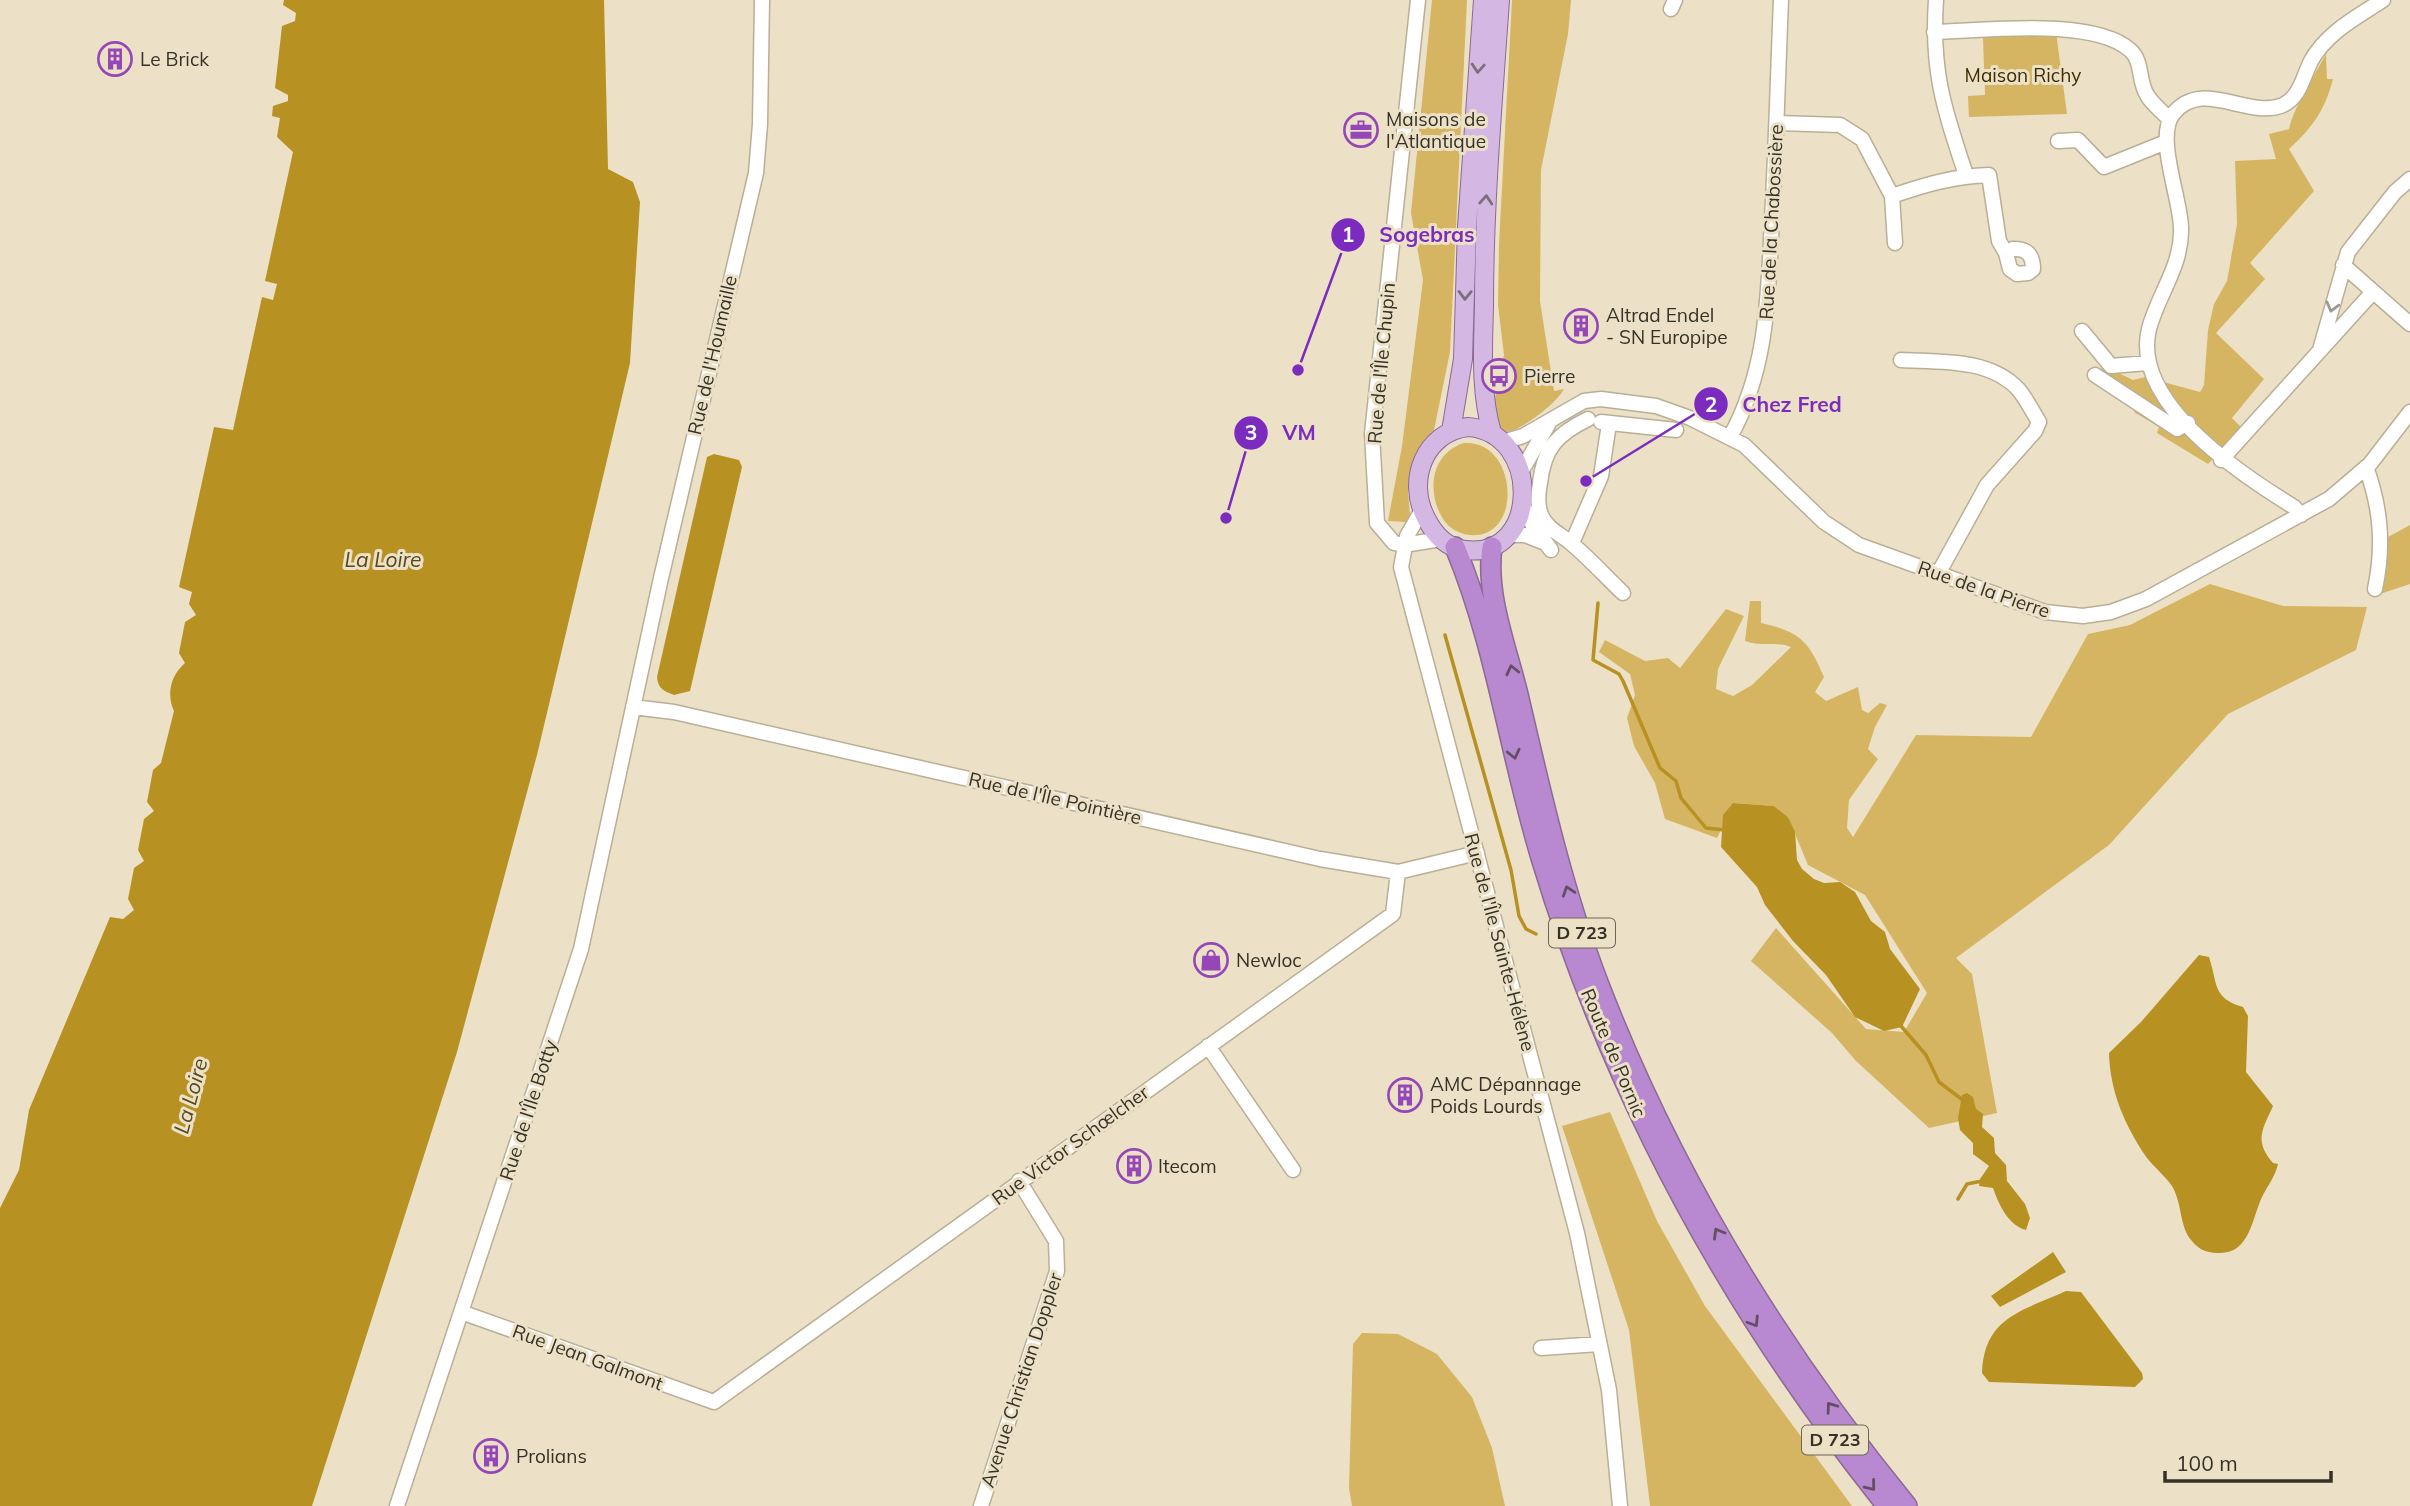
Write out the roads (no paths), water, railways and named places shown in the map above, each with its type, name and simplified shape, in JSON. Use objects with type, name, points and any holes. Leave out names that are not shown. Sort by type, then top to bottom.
[{"type":"highway","name":"Route de Pornic","points":[[1448,543],[1489,650],[1524,798],[1562,926],[1641,1117],[1702,1238],[1755,1324],[1815,1413],[1903,1505]]},
{"type":"highway","name":"Route de Pornic","points":[[1492,547],[1493,594],[1537,781],[1560,865],[1599,985],[1675,1153],[1715,1229],[1831,1408],[1903,1505]]},
{"type":"main road","points":[[1451,431],[1464,359],[1467,227],[1483,0]]},
{"type":"main road","points":[[1498,438],[1468,427],[1451,431],[1434,442],[1422,464],[1418,486],[1422,510],[1448,543],[1478,551],[1492,547],[1509,535],[1522,503],[1521,472],[1498,438],[1487,414],[1483,376],[1483,251],[1500,0]]},
{"type":"street","name":"Rue de l'Houmaille","points":[[633,707],[756,173],[760,124],[762,0]]},
{"type":"street","name":"Rue de l'Île Chupin","points":[[1404,545],[1394,543],[1377,523],[1372,434],[1418,0]]},
{"type":"street","name":"Rue de la Chabossière","points":[[1730,437],[1746,408],[1754,384],[1765,327],[1781,0]]},
{"type":"street","points":[[1936,0],[1934,32],[1938,87],[1966,175]]},
{"type":"street","points":[[2301,515],[2294,506],[2221,460],[2160,392],[2148,363],[2145,351],[2150,326],[2172,276],[2181,235],[2166,142],[2169,119],[2182,105],[2203,98],[2266,109],[2283,105],[2294,97],[2323,43],[2337,30],[2383,0]]},
{"type":"street","points":[[1934,32],[2071,28],[2116,41],[2132,51],[2138,61],[2140,79],[2147,95],[2169,119]]},
{"type":"street","points":[[1777,123],[1840,125],[1851,130],[1871,153],[1892,196],[1895,243]]},
{"type":"street","points":[[2058,141],[2078,141],[2104,167],[2166,142]]},
{"type":"street","points":[[1892,196],[1966,175],[1989,175],[1999,242],[2006,253]]},
{"type":"street","points":[[2320,350],[2348,252],[2395,192],[2410,179]]},
{"type":"street","points":[[2343,264],[2372,293],[2410,324]]},
{"type":"street","points":[[2221,460],[2372,293]]},
{"type":"street","points":[[2082,331],[2111,366],[2148,363]]},
{"type":"street","points":[[1901,360],[1967,364],[1998,375],[2017,388],[2039,422],[2035,431],[1987,485],[1938,574]]},
{"type":"street","points":[[2095,375],[2177,429],[2189,423]]},
{"type":"street","name":"Rue de la Pierre","points":[[1498,438],[1523,436],[1584,401],[1618,400],[1656,406],[1730,437],[1774,471],[1832,529],[1859,545],[2045,612],[2095,615],[2146,599],[2329,499],[2366,467],[2410,412]]},
{"type":"street","points":[[1584,401],[1588,419]]},
{"type":"street","name":"Rue de la Pierre","points":[[1521,472],[1538,438],[1556,416]]},
{"type":"street","points":[[1623,593],[1572,543],[1555,533],[1542,516],[1538,499],[1543,462],[1557,436],[1588,419],[1609,424],[1676,430]]},
{"type":"street","points":[[1572,543],[1601,476],[1609,424]]},
{"type":"street","points":[[2366,467],[2375,493],[2380,523],[2380,555],[2375,589]]},
{"type":"street","points":[[1509,535],[1525,535],[1547,546],[1522,503]]},
{"type":"street","points":[[1422,510],[1404,545],[1448,543]]},
{"type":"street","name":"Rue de l'Île Sainte-Hélène","points":[[1404,545],[1401,567],[1577,1233],[1609,1390],[1620,1506]]},
{"type":"street","name":"Rue de l'Île Pointière","points":[[633,707],[674,712],[1320,859],[1398,872],[1476,853]]},
{"type":"street","name":"Rue de l'Île Botty","points":[[397,1506],[581,949],[623,765],[633,707]]},
{"type":"street","name":"Rue Victor Schœlcher","points":[[714,1402],[1393,914],[1398,872]]},
{"type":"street","points":[[1208,1046],[1293,1170]]},
{"type":"street","name":"Avenue Christian Doppler","points":[[981,1506],[1033,1368],[1057,1271],[1058,1247],[1019,1181]]},
{"type":"street","name":"Rue Jean Galmont","points":[[461,1312],[714,1402]]},
{"type":"street","points":[[1541,1348],[1600,1344]]},
{"type":"water","name":"La Loire","points":[[284,0],[604,0],[608,169],[633,182],[640,202],[630,363],[537,755],[457,1052],[312,1506],[0,1506],[0,1208],[19,1170],[29,1110],[110,917],[123,919],[134,910],[128,899],[134,868],[144,861],[138,850],[144,819],[154,811],[147,802],[153,770],[161,763],[174,711],[170,698],[171,685],[176,673],[185,663],[179,653],[185,622],[196,615],[189,604],[192,592],[179,587],[214,427],[233,430],[262,297],[273,300],[277,284],[265,281],[293,152],[277,137],[280,118],[272,116],[273,106],[288,101],[288,95],[275,88],[282,26],[295,21],[296,13],[283,5]]},
{"type":"water","points":[[714,454],[739,460],[742,467],[690,691],[674,695],[662,689],[657,677],[707,457]]},
{"type":"water","points":[[1733,803],[1774,806],[1788,817],[1795,832],[1797,860],[1802,869],[1814,879],[1824,883],[1840,882],[1855,892],[1871,921],[1885,932],[1890,949],[1920,989],[1902,1027],[1884,1031],[1855,1017],[1826,975],[1793,941],[1765,905],[1757,887],[1721,847],[1723,815]]},
{"type":"water","points":[[2199,955],[2209,957],[2221,994],[2243,1007],[2248,1016],[2246,1072],[2273,1106],[2263,1129],[2262,1142],[2267,1155],[2273,1163],[2278,1164],[2244,1241],[2230,1251],[2220,1253],[2201,1249],[2188,1235],[2172,1186],[2147,1158],[2126,1121],[2112,1081],[2109,1053],[2141,1022]]},
{"type":"water","points":[[1967,1093],[1973,1097],[1976,1109],[1983,1114],[1982,1127],[1994,1138],[1995,1153],[2006,1165],[2007,1181],[2025,1204],[2030,1218],[2026,1230],[2009,1219],[1993,1188],[1979,1186],[1980,1179],[1989,1166],[1973,1154],[1973,1143],[1960,1130],[1958,1118],[1962,1095]]},
{"type":"water","points":[[2053,1252],[2066,1272],[2000,1307],[1991,1296]]},
{"type":"water","points":[[2066,1291],[2081,1292],[2142,1373],[2143,1379],[2135,1387],[1989,1382],[1982,1373],[1984,1354],[1998,1328],[2008,1318]]},
{"type":"waterway","points":[[1598,603],[1593,660],[1619,674],[1660,768],[1676,781],[1681,798],[1706,828],[1725,830]]},
{"type":"waterway","points":[[1445,635],[1511,870],[1519,916],[1526,929],[1536,934]]},
{"type":"waterway","points":[[1901,1026],[1926,1055],[1939,1082],[1964,1101]]},
{"type":"waterway","points":[[1958,1199],[1967,1184],[1982,1181]]},
{"type":"place","name":"Le Brick","points":[[115,59]]},
{"type":"place","name":"Maisons de l'Atlantique","points":[[1361,130]]},
{"type":"place","name":"Altrad Endel - SN Europipe","points":[[1581,326]]},
{"type":"place","name":"Sogebras","points":[[1298,370]]},
{"type":"place","name":"Pierre","points":[[1499,376]]},
{"type":"place","name":"Chez Fred","points":[[1586,481]]},
{"type":"place","name":"VM","points":[[1226,518]]},
{"type":"place","name":"Newloc","points":[[1211,960]]},
{"type":"place","name":"AMC Dépannage Poids Lourds","points":[[1405,1095]]},
{"type":"place","name":"Itecom","points":[[1134,1166]]},
{"type":"place","name":"Prolians","points":[[491,1456]]},
{"type":"park label","name":"Maison Richy","points":[[2023,75]]}]
